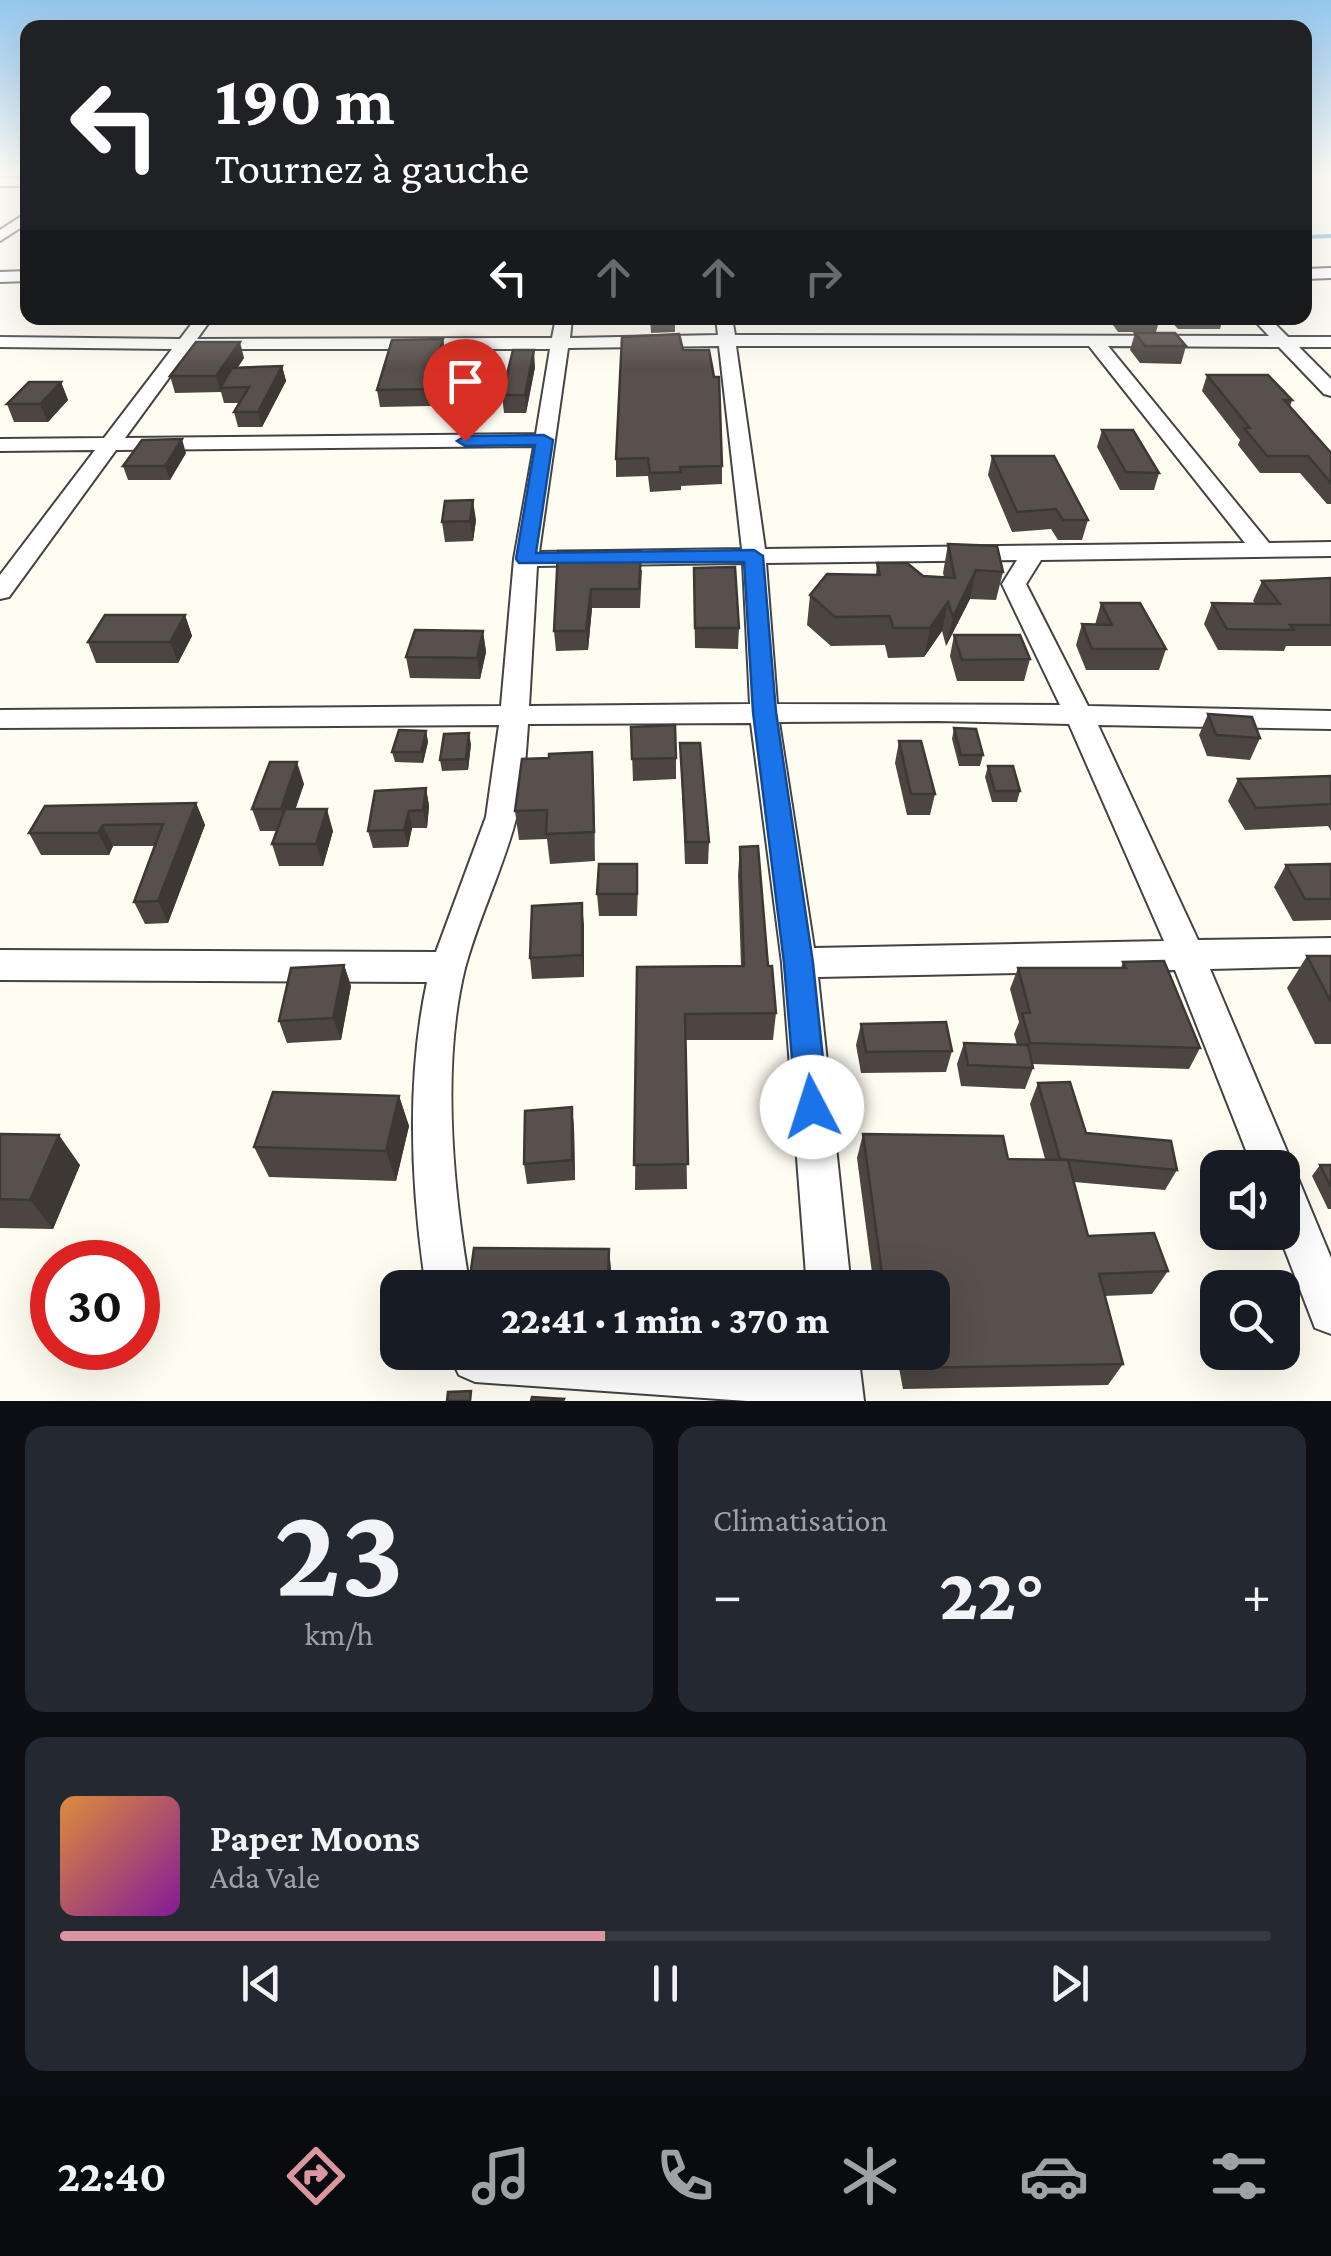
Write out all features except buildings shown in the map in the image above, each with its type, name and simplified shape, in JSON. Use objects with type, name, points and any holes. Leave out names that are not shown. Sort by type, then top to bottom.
[{"type":"street","points":[[0,592],[199,325]]},
{"type":"street","points":[[445,1270],[438,1218],[434,1090],[439,1011],[448,966],[501,818],[517,715],[526,559],[563,325]]},
{"type":"street","points":[[906,325],[912,338]]},
{"type":"street","points":[[1267,325],[1331,390]]},
{"type":"street","points":[[0,342],[560,345],[725,330],[912,338],[1331,342]]},
{"type":"street","points":[[725,330],[754,556],[764,712],[799,963],[827,1270]]},
{"type":"street","points":[[1093,339],[1262,550]]},
{"type":"street","points":[[0,445],[544,440]]},
{"type":"street","points":[[526,559],[1331,548]]},
{"type":"street","points":[[1034,552],[1014,584],[1081,713],[1188,952],[1267,1150]]},
{"type":"street","points":[[0,554],[28,554]]},
{"type":"street","points":[[0,719],[764,712],[1081,713],[1331,720]]},
{"type":"street","points":[[799,963],[1331,952]]},
{"type":"street","points":[[0,966],[448,966]]},
{"type":"street","points":[[1300,1235],[1331,1312]]},
{"type":"street","points":[[675,1370],[838,1379]]},
{"type":"route","points":[[465,441],[544,440],[526,559],[754,556],[764,712],[799,963],[812,1107]]}]
